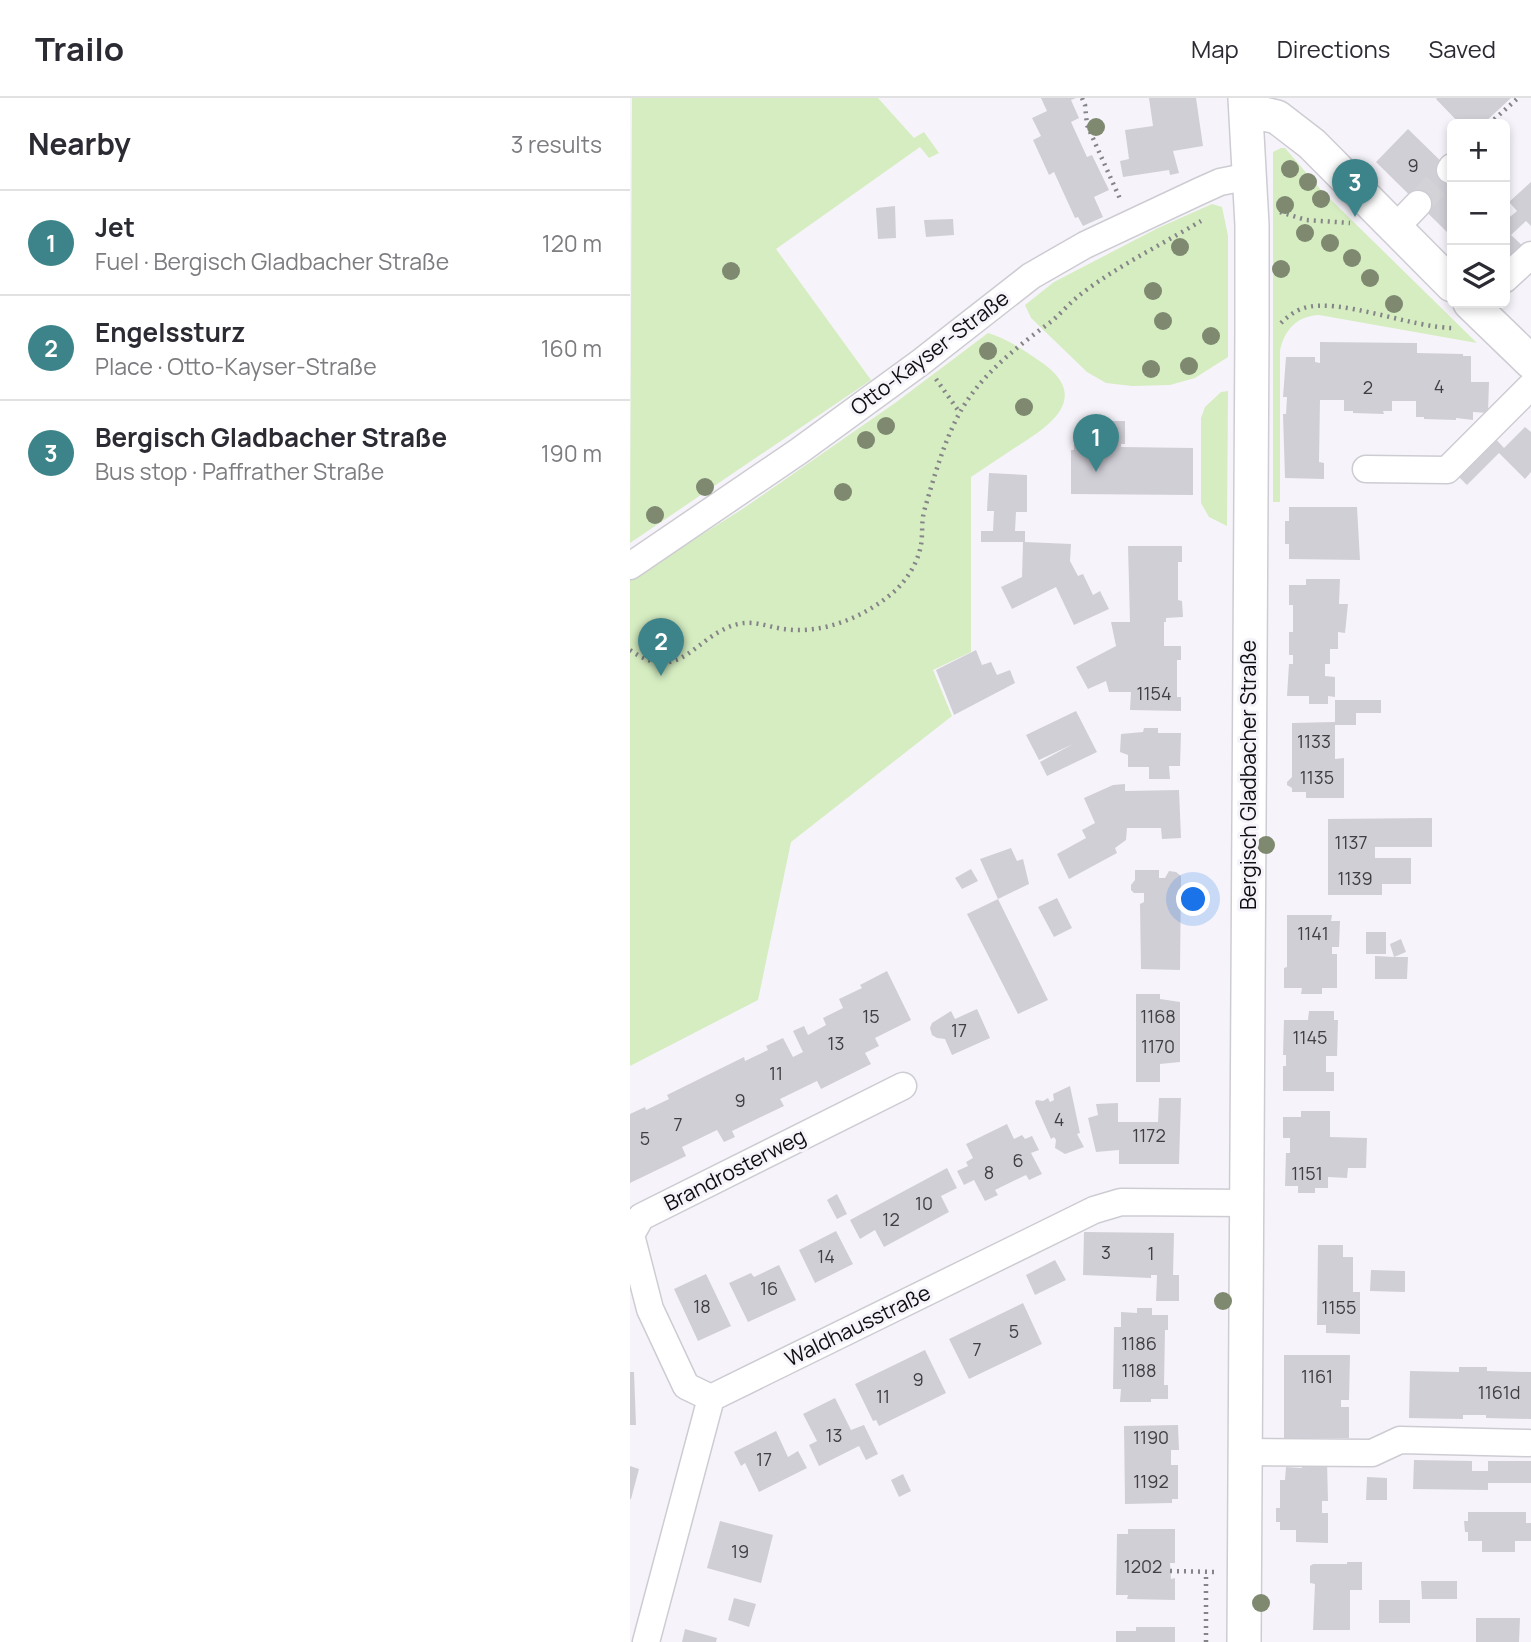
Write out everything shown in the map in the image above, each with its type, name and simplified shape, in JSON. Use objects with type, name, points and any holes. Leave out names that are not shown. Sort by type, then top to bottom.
[{"type":"main road","name":"Bergisch Gladbacher Straße","points":[[1244,1642],[1252,330],[1246,104]]},
{"type":"main road","points":[[1246,104],[1277,117],[1312,144],[1447,278]]},
{"type":"main road","points":[[1478,308],[1531,362]]},
{"type":"street","name":"Otto-Kayser-Straße","points":[[630,565],[787,459],[922,362],[1031,276],[1085,244],[1220,183],[1250,191]]},
{"type":"street","points":[[1394,227],[1418,204]]},
{"type":"street","points":[[1510,274],[1531,255]]},
{"type":"street","points":[[1366,469],[1447,470],[1531,386]]},
{"type":"street","name":"Brandrosterweg","points":[[711,1398],[686,1386],[650,1309],[631,1236],[641,1217],[903,1086]]},
{"type":"street","name":"Waldhausstraße","points":[[711,1398],[1094,1210],[1121,1202],[1246,1203]]},
{"type":"street","points":[[646,1642],[711,1398]]},
{"type":"street","points":[[1245,1452],[1372,1453],[1400,1440],[1528,1443]]},
{"type":"path","points":[[1082,98],[1087,125],[1131,223]]},
{"type":"path","points":[[1495,119],[1518,98]]},
{"type":"path","points":[[1250,191],[1279,212],[1306,219],[1394,227]]},
{"type":"path","points":[[630,650],[657,664],[671,662],[738,624],[755,622],[785,630],[812,630],[841,623],[875,606],[896,590],[912,572],[921,547],[924,512],[960,413],[998,364],[1056,318],[1076,298],[1107,276],[1205,218]]},
{"type":"path","points":[[1252,330],[1274,330],[1287,317],[1303,308],[1325,306],[1433,328],[1470,308]]},
{"type":"path","points":[[922,362],[960,413]]},
{"type":"path","points":[[1171,1571],[1206,1572],[1206,1642]]},
{"type":"green space","points":[[632,98],[878,98],[914,138],[924,132],[939,153],[929,158],[920,147],[776,249],[871,380],[630,543]]},
{"type":"green space","points":[[1285,148],[1321,190],[1477,343],[1319,315],[1298,321],[1288,331],[1280,351],[1280,502],[1273,502],[1273,152]]},
{"type":"green space","points":[[1212,204],[1222,207],[1228,236],[1228,357],[1195,378],[1170,385],[1132,386],[1106,383],[1087,372],[1031,318],[1025,305],[1054,282],[1158,228]]},
{"type":"green space","points":[[988,333],[1010,342],[1044,364],[1058,377],[1064,389],[1064,400],[1060,411],[1040,431],[971,477],[971,652],[933,670],[952,716],[791,842],[758,1000],[630,1066],[630,580],[744,508],[895,403]]},
{"type":"green space","points":[[1228,391],[1227,526],[1209,517],[1201,503],[1201,418],[1205,407],[1221,392]]},
{"type":"building","points":[[1041,98],[1076,98],[1071,100],[1079,118],[1071,122],[1087,157],[1092,155],[1109,190],[1094,197],[1103,217],[1083,226],[1078,217],[1075,218],[1054,172],[1049,175],[1033,140],[1041,136],[1032,118],[1047,111]]},
{"type":"building","points":[[1149,98],[1196,98],[1203,146],[1173,151],[1179,173],[1170,175],[1169,170],[1123,177],[1120,161],[1129,159],[1125,130],[1153,126]]},
{"type":"building","points":[[1511,98],[1488,119],[1455,119],[1436,99]]},
{"type":"building","points":[[1408,129],[1447,167],[1447,232],[1376,162]]},
{"type":"building","points":[[1531,182],[1531,226],[1526,221],[1511,235],[1525,248],[1510,262],[1510,217],[1517,211],[1510,201]]},
{"type":"building","points":[[895,206],[896,238],[878,239],[876,208]]},
{"type":"building","points":[[953,219],[954,235],[926,237],[924,220]]},
{"type":"building","points":[[1320,342],[1417,343],[1417,353],[1471,356],[1471,382],[1489,382],[1488,413],[1473,412],[1473,420],[1424,419],[1416,417],[1416,401],[1392,401],[1392,411],[1383,411],[1384,414],[1353,413],[1344,411],[1344,400],[1320,400],[1319,462],[1324,463],[1324,479],[1285,478],[1283,414],[1286,414],[1287,397],[1283,397],[1286,357],[1315,357],[1315,362],[1320,363]]},
{"type":"building","points":[[1085,421],[1125,421],[1125,444],[1121,444],[1121,447],[1193,448],[1193,495],[1071,494],[1071,450],[1074,450],[1074,442],[1085,442]]},
{"type":"building","points":[[1525,427],[1531,432],[1531,472],[1525,479],[1499,453],[1467,485],[1455,473],[1492,435],[1504,448]]},
{"type":"building","points":[[989,473],[1027,475],[1027,512],[1016,512],[1015,531],[1025,531],[1025,542],[1071,544],[1070,561],[1078,576],[1083,574],[1093,595],[1100,591],[1109,609],[1074,625],[1056,587],[1012,609],[1001,587],[1022,577],[1023,542],[981,542],[981,531],[993,531],[994,511],[987,511]]},
{"type":"building","points":[[1289,507],[1357,507],[1360,560],[1289,559],[1289,544],[1285,544],[1285,521],[1289,521]]},
{"type":"building","points":[[1128,546],[1182,546],[1182,562],[1178,562],[1178,600],[1182,601],[1183,617],[1166,618],[1164,622],[1164,646],[1181,646],[1181,660],[1177,660],[1177,697],[1181,697],[1181,711],[1130,710],[1131,692],[1109,692],[1106,681],[1088,689],[1076,667],[1116,646],[1111,622],[1130,622]]},
{"type":"building","points":[[1306,579],[1340,579],[1339,604],[1348,604],[1345,633],[1338,632],[1338,649],[1330,649],[1330,664],[1325,664],[1325,676],[1335,677],[1335,697],[1328,696],[1328,704],[1309,704],[1309,696],[1287,696],[1289,664],[1293,664],[1293,655],[1289,655],[1289,632],[1293,632],[1293,605],[1289,605],[1289,585],[1306,585]]},
{"type":"building","points":[[976,650],[982,665],[991,662],[997,675],[1010,670],[1015,683],[954,715],[936,670]]},
{"type":"building","points":[[1335,700],[1381,700],[1381,713],[1356,713],[1356,725],[1335,725],[1335,759],[1344,758],[1344,798],[1306,798],[1306,792],[1292,792],[1292,788],[1287,785],[1292,777],[1292,723],[1335,722]]},
{"type":"building","points":[[1076,711],[1097,752],[1047,776],[1040,762],[1073,744],[1039,760],[1026,735]]},
{"type":"building","points":[[1144,728],[1158,728],[1158,733],[1181,733],[1180,766],[1169,766],[1170,779],[1149,779],[1149,767],[1128,767],[1128,755],[1120,752],[1121,734],[1143,732]]},
{"type":"building","points":[[1125,784],[1125,791],[1179,790],[1181,838],[1162,839],[1161,828],[1127,828],[1126,840],[1115,848],[1117,853],[1069,879],[1057,854],[1086,838],[1082,830],[1095,823],[1084,798],[1113,785]]},
{"type":"building","points":[[1432,818],[1432,847],[1375,847],[1375,858],[1411,858],[1411,884],[1382,884],[1382,895],[1328,895],[1328,819]]},
{"type":"building","points":[[1011,848],[1017,861],[1023,859],[1029,884],[998,899],[980,859]]},
{"type":"building","points":[[971,869],[978,881],[962,889],[955,878]]},
{"type":"building","points":[[1135,870],[1159,870],[1159,878],[1165,878],[1169,871],[1181,876],[1180,970],[1141,969],[1140,904],[1144,902],[1144,893],[1134,893],[1131,890]]},
{"type":"building","points":[[1057,898],[1072,928],[1054,937],[1038,907]]},
{"type":"building","points":[[998,899],[1048,1000],[1018,1014],[967,914]]},
{"type":"building","points":[[1287,915],[1332,915],[1331,921],[1340,921],[1339,947],[1332,947],[1332,954],[1337,954],[1337,988],[1322,988],[1322,994],[1301,994],[1302,988],[1284,988],[1284,968],[1287,967]]},
{"type":"building","points":[[1366,932],[1386,932],[1386,954],[1366,954]]},
{"type":"building","points":[[1401,939],[1406,952],[1394,957],[1390,944]]},
{"type":"building","points":[[1375,956],[1408,957],[1407,979],[1375,979]]},
{"type":"building","points":[[887,971],[911,1020],[875,1038],[879,1046],[865,1053],[871,1064],[821,1089],[817,1081],[780,1099],[784,1106],[732,1131],[735,1137],[724,1142],[717,1130],[682,1147],[686,1156],[630,1183],[630,1114],[669,1099],[667,1095],[744,1057],[745,1061],[768,1050],[766,1046],[783,1038],[793,1057],[803,1052],[793,1031],[804,1026],[808,1035],[826,1025],[823,1018],[843,1008],[839,999]]},
{"type":"building","points":[[1136,994],[1160,994],[1160,999],[1180,1002],[1180,1062],[1160,1064],[1160,1082],[1136,1082]]},
{"type":"building","points":[[977,1009],[990,1038],[952,1055],[945,1039],[932,1035],[932,1023],[951,1011],[955,1019]]},
{"type":"building","points":[[1309,1011],[1334,1011],[1334,1020],[1338,1020],[1337,1056],[1326,1056],[1326,1072],[1334,1072],[1334,1091],[1283,1091],[1283,1066],[1286,1066],[1286,1055],[1283,1055],[1284,1020],[1308,1020]]},
{"type":"building","points":[[1070,1086],[1080,1133],[1077,1134],[1084,1147],[1065,1154],[1055,1148],[1056,1140],[1054,1137],[1051,1139],[1035,1103],[1036,1100],[1043,1101],[1048,1098],[1050,1102],[1054,1100],[1053,1094]]},
{"type":"building","points":[[1159,1098],[1181,1098],[1179,1164],[1119,1164],[1119,1150],[1096,1152],[1088,1118],[1098,1115],[1096,1104],[1118,1103],[1118,1122],[1158,1122]]},
{"type":"building","points":[[1301,1111],[1330,1111],[1330,1137],[1367,1138],[1366,1168],[1348,1168],[1347,1178],[1328,1177],[1328,1188],[1315,1188],[1315,1193],[1298,1193],[1298,1186],[1285,1186],[1286,1153],[1290,1153],[1290,1138],[1283,1138],[1283,1117],[1301,1117]]},
{"type":"building","points":[[1007,1124],[1014,1139],[1022,1135],[1025,1139],[1032,1136],[1039,1150],[1031,1153],[1042,1174],[1029,1180],[1026,1175],[995,1190],[998,1195],[985,1201],[974,1180],[964,1185],[957,1171],[968,1166],[966,1162],[973,1158],[966,1144]]},
{"type":"building","points":[[947,1168],[957,1188],[941,1196],[949,1212],[884,1247],[875,1230],[860,1239],[850,1220]]},
{"type":"building","points":[[837,1194],[847,1214],[837,1219],[827,1200]]},
{"type":"building","points":[[836,1231],[853,1264],[815,1283],[799,1250]]},
{"type":"building","points":[[1084,1232],[1174,1233],[1173,1275],[1179,1275],[1179,1301],[1156,1301],[1157,1275],[1151,1275],[1151,1278],[1083,1275]]},
{"type":"building","points":[[1318,1245],[1343,1245],[1343,1257],[1353,1257],[1353,1292],[1360,1292],[1360,1334],[1326,1333],[1326,1325],[1317,1325]]},
{"type":"building","points":[[1055,1260],[1066,1280],[1035,1295],[1026,1275]]},
{"type":"building","points":[[779,1265],[796,1300],[748,1322],[729,1283],[751,1273],[754,1277]]},
{"type":"building","points":[[1371,1270],[1405,1271],[1405,1292],[1370,1291]]},
{"type":"building","points":[[706,1274],[731,1326],[698,1341],[674,1289]]},
{"type":"building","points":[[1023,1303],[1042,1344],[969,1379],[949,1339]]},
{"type":"building","points":[[1137,1308],[1152,1308],[1152,1315],[1168,1315],[1168,1330],[1165,1330],[1164,1385],[1168,1385],[1168,1399],[1120,1402],[1121,1389],[1113,1389],[1114,1327],[1121,1327],[1121,1312],[1137,1313]]},
{"type":"building","points":[[925,1350],[946,1393],[879,1426],[876,1420],[873,1421],[855,1384]]},
{"type":"building","points":[[1284,1355],[1350,1355],[1349,1400],[1341,1400],[1341,1407],[1349,1407],[1349,1438],[1284,1438]]},
{"type":"building","points":[[1459,1367],[1531,1372],[1531,1419],[1486,1418],[1486,1415],[1463,1415],[1463,1419],[1409,1418],[1410,1371],[1459,1372]]},
{"type":"building","points":[[630,1372],[634,1372],[636,1425],[630,1425]]},
{"type":"building","points":[[835,1398],[851,1430],[864,1425],[878,1454],[866,1460],[859,1446],[819,1466],[809,1445],[817,1441],[803,1414]]},
{"type":"building","points":[[1178,1425],[1179,1450],[1171,1450],[1171,1465],[1178,1465],[1178,1499],[1172,1499],[1172,1503],[1125,1504],[1124,1426]]},
{"type":"building","points":[[776,1431],[788,1457],[798,1451],[807,1468],[759,1492],[745,1463],[741,1466],[734,1452]]},
{"type":"building","points":[[1414,1460],[1472,1461],[1472,1471],[1488,1471],[1488,1461],[1531,1461],[1531,1483],[1488,1483],[1488,1490],[1413,1489]]},
{"type":"building","points":[[1302,1461],[1327,1461],[1328,1501],[1322,1501],[1322,1513],[1328,1513],[1328,1543],[1296,1542],[1296,1530],[1280,1530],[1280,1522],[1276,1522],[1276,1508],[1280,1508],[1280,1480],[1285,1480],[1286,1467],[1302,1468]]},
{"type":"building","points":[[630,1466],[639,1469],[631,1499],[630,1499]]},
{"type":"building","points":[[903,1474],[911,1491],[899,1497],[891,1480]]},
{"type":"building","points":[[1367,1477],[1387,1478],[1387,1500],[1366,1500]]},
{"type":"building","points":[[1468,1512],[1526,1512],[1526,1523],[1531,1523],[1531,1541],[1515,1541],[1515,1552],[1482,1552],[1482,1541],[1468,1541],[1464,1521],[1468,1521]]},
{"type":"building","points":[[720,1521],[773,1535],[761,1583],[707,1568]]},
{"type":"building","points":[[1128,1529],[1175,1529],[1175,1563],[1170,1563],[1171,1579],[1175,1578],[1175,1600],[1127,1599],[1128,1595],[1116,1595],[1117,1534],[1128,1534]]},
{"type":"building","points":[[1362,1562],[1362,1590],[1350,1590],[1350,1630],[1313,1630],[1315,1584],[1310,1583],[1310,1566]]},
{"type":"building","points":[[1421,1581],[1457,1581],[1457,1599],[1422,1599]]},
{"type":"building","points":[[734,1598],[756,1604],[749,1627],[728,1620]]},
{"type":"building","points":[[1379,1600],[1410,1600],[1410,1623],[1379,1623]]},
{"type":"building","points":[[1476,1618],[1520,1618],[1519,1642],[1476,1642]]},
{"type":"building","points":[[1136,1627],[1175,1627],[1175,1642],[1116,1642],[1116,1631],[1136,1631]]},
{"type":"building","points":[[685,1629],[717,1638],[716,1642],[682,1642]]},
{"type":"tunnel","points":[[1418,204],[1447,173]]},
{"type":"place","name":"Bergisch Gladbacher Straße","points":[[1355,217]]},
{"type":"place","name":"Jet","points":[[1096,472]]},
{"type":"place","name":"Engelssturz","points":[[661,676]]}]
